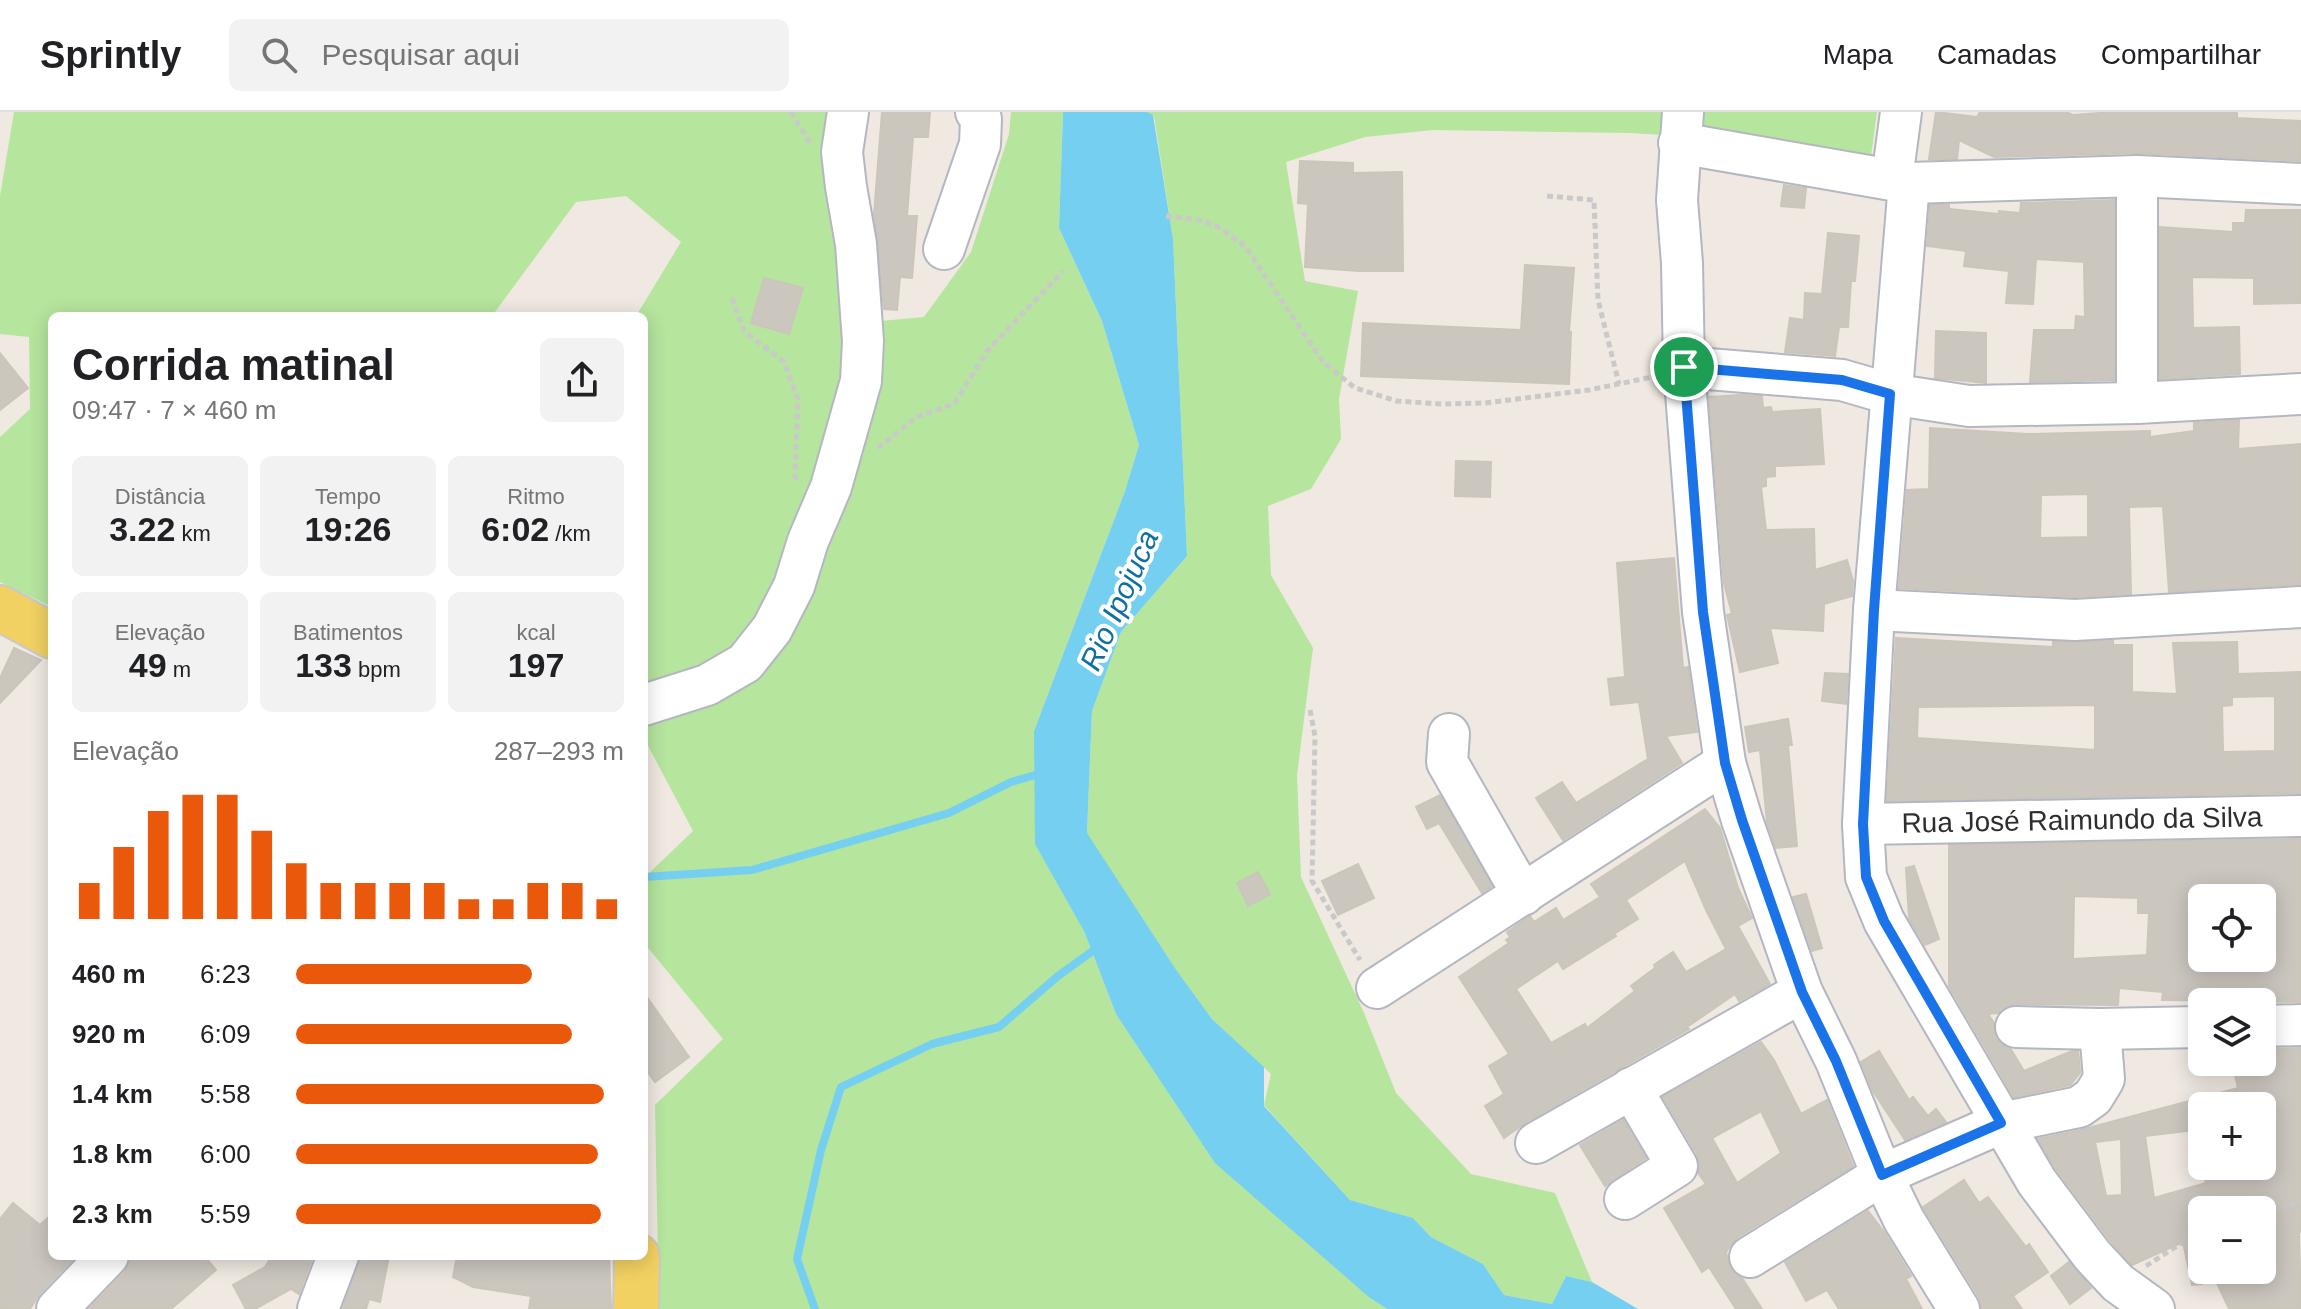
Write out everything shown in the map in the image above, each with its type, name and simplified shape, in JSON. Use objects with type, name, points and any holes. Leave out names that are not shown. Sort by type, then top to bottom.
[{"type":"main road","points":[[0,608],[48,634]]},
{"type":"main road","points":[[636,1309],[637,1260]]},
{"type":"street","points":[[648,704],[707,685],[745,663],[772,629],[794,586],[824,504],[861,381],[863,341],[856,244],[842,152],[848,112]]},
{"type":"street","points":[[1901,112],[1901,181],[1890,394],[1874,610],[1863,824],[1866,877],[1884,921],[2037,1182],[2092,1255],[2118,1283],[2154,1309]]},
{"type":"street","points":[[944,249],[980,144],[980,114]]},
{"type":"street","points":[[1959,1309],[1904,1220],[1882,1175],[1836,1061],[1802,992],[1725,763],[1703,612],[1684,367],[1677,200],[1681,127],[1901,181],[2137,176],[2301,184]]},
{"type":"street","points":[[2137,176],[2137,403]]},
{"type":"street","points":[[1684,367],[1842,380],[1890,394],[1969,406],[2137,403],[2301,394]]},
{"type":"street","points":[[1874,610],[2075,620],[2301,607]]},
{"type":"street","points":[[1449,734],[1447,762],[1523,895]]},
{"type":"street","points":[[1377,988],[1725,763]]},
{"type":"street","name":"Rua José Raimundo da Silva","points":[[1863,824],[2301,816]]},
{"type":"street","points":[[1536,1143],[1802,992]]},
{"type":"street","points":[[2276,1026],[2301,1025]]},
{"type":"street","points":[[2016,1027],[2188,1027]]},
{"type":"street","points":[[1750,1257],[1882,1175],[2001,1123],[2079,1107],[2093,1097],[2104,1079],[2100,1029]]},
{"type":"street","points":[[1625,1199],[1677,1166],[1631,1088]]},
{"type":"street","points":[[57,1309],[104,1260]]},
{"type":"street","points":[[318,1309],[336,1260]]},
{"type":"path","points":[[1547,196],[1594,200],[1598,300],[1619,384]]},
{"type":"path","points":[[1166,216],[1199,220],[1217,226],[1245,246],[1323,362],[1355,388],[1397,401],[1442,404],[1523,399],[1639,381],[1684,367]]},
{"type":"path","points":[[732,298],[744,331],[784,362],[798,399],[795,476],[824,504],[916,417],[954,404],[987,351],[1063,271]]},
{"type":"path","points":[[1310,710],[1315,736],[1312,881],[1377,988]]},
{"type":"path","points":[[2276,1210],[2301,1201]]},
{"type":"path","points":[[2118,1283],[2188,1241]]},
{"type":"green space","points":[[14,112],[829,112],[849,324],[924,317],[971,252],[1009,134],[1011,112],[1063,112],[1059,228],[1102,321],[1139,445],[1125,491],[1034,731],[1084,931],[1116,1014],[1370,1298],[1387,1309],[659,1309],[655,1105],[723,1039],[648,948],[648,874],[693,831],[648,746],[648,312],[638,312],[681,242],[626,196],[576,202],[495,312],[48,312],[48,605],[0,582],[0,437],[30,409],[29,337],[0,334],[0,196]]},
{"type":"green space","points":[[1147,112],[1877,112],[1870,163],[1701,137],[1433,130],[1365,137],[1286,162],[1305,281],[1358,291],[1339,399],[1341,439],[1311,489],[1268,506],[1271,575],[1313,648],[1297,775],[1301,877],[1364,1013],[1396,1093],[1471,1174],[1555,1193],[1592,1282],[1566,1276],[1552,1304],[1504,1295],[1483,1264],[1431,1237],[1413,1218],[1350,1200],[1264,1105],[1271,1074],[1212,1019],[1087,834],[1092,711],[1121,632],[1187,556],[1173,239],[1154,116]]},
{"type":"water","name":"Rio Ipojuca","points":[[1063,112],[1147,112],[1153,115],[1173,239],[1187,556],[1121,632],[1092,711],[1087,833],[1212,1019],[1264,1067],[1264,1106],[1350,1200],[1413,1218],[1431,1237],[1483,1264],[1504,1295],[1552,1304],[1566,1276],[1592,1282],[1638,1309],[1387,1309],[1370,1298],[1215,1163],[1116,1014],[1084,931],[1035,844],[1034,731],[1125,491],[1139,445],[1102,321],[1059,228]]},
{"type":"building","points":[[882,112],[930,112],[928,137],[913,137],[907,216],[917,216],[912,278],[900,277],[897,310],[884,309],[874,215]]},
{"type":"building","points":[[1936,112],[1977,117],[1980,112],[2066,112],[2073,115],[2237,112],[2237,118],[2301,121],[2301,161],[2136,153],[1994,157],[1959,140],[1957,159],[1929,159]]},
{"type":"building","points":[[1300,161],[1353,163],[1353,173],[1402,172],[1403,271],[1305,267],[1308,204],[1298,203]]},
{"type":"building","points":[[1784,185],[1806,188],[1804,208],[1781,206]]},
{"type":"building","points":[[2114,200],[2114,380],[2030,382],[2034,330],[2075,330],[2076,316],[2085,317],[2084,262],[2036,259],[2033,304],[2006,303],[2009,271],[1964,266],[1966,251],[1927,246],[1930,205],[1949,205],[1949,209],[1999,214],[1999,211],[2020,213],[2021,203]]},
{"type":"building","points":[[2246,210],[2301,210],[2301,303],[2254,304],[2254,278],[2192,277],[2193,328],[2239,327],[2240,374],[2160,379],[2160,227],[2233,232],[2233,223],[2245,223]]},
{"type":"building","points":[[1828,233],[1859,236],[1855,281],[1851,281],[1848,327],[1839,327],[1835,356],[1785,352],[1790,318],[1804,320],[1805,293],[1822,294]]},
{"type":"building","points":[[1525,265],[1574,268],[1569,384],[1361,376],[1363,323],[1521,330]]},
{"type":"building","points":[[764,278],[803,288],[789,334],[751,323]]},
{"type":"building","points":[[1936,331],[1986,333],[1986,383],[1935,378]]},
{"type":"building","points":[[0,353],[28,388],[0,410]]},
{"type":"building","points":[[1762,396],[1763,408],[1771,407],[1772,412],[1820,409],[1824,464],[1775,466],[1775,476],[1766,477],[1766,486],[1761,487],[1766,530],[1814,529],[1815,570],[1847,560],[1853,581],[1852,596],[1824,604],[1823,631],[1770,628],[1778,663],[1740,672],[1727,615],[1732,614],[1724,583],[1709,397]]},
{"type":"building","points":[[2239,420],[2238,449],[2301,444],[2301,584],[2169,592],[2163,506],[2129,507],[2131,594],[2075,597],[1899,588],[1907,490],[1929,489],[1930,428],[2027,434],[2150,431],[2150,437],[2194,431],[2194,423]],"holes":[[[2088,494],[2088,537],[2040,538],[2041,495]]]},
{"type":"building","points":[[1456,461],[1491,462],[1490,497],[1455,496]]},
{"type":"building","points":[[1674,558],[1683,668],[1688,667],[1697,732],[1666,736],[1682,763],[1563,840],[1536,798],[1562,782],[1576,803],[1648,759],[1639,702],[1611,705],[1608,679],[1625,677],[1617,563]]},
{"type":"building","points":[[1896,638],[2053,647],[2053,642],[2113,641],[2113,645],[2132,645],[2132,692],[2177,694],[2173,643],[2237,642],[2238,674],[2301,672],[2301,793],[1887,801]],"holes":[[[2275,696],[2275,751],[2223,752],[2222,706],[2232,705],[2232,697]],[[2095,705],[2095,750],[1917,738],[1918,707]]]},
{"type":"building","points":[[14,648],[41,660],[0,703],[0,678]]},
{"type":"building","points":[[1825,673],[1848,674],[1846,704],[1822,701]]},
{"type":"building","points":[[1788,719],[1797,846],[1776,848],[1767,822],[1760,750],[1749,752],[1745,727]]},
{"type":"building","points":[[1440,795],[1492,886],[1482,893],[1439,823],[1427,829],[1416,807]]},
{"type":"building","points":[[1705,809],[1720,828],[1738,888],[1752,918],[1738,926],[1770,984],[1739,1001],[1735,994],[1687,1027],[1689,1029],[1504,1138],[1485,1106],[1504,1094],[1489,1066],[1509,1054],[1459,977],[1509,943],[1506,940],[1510,937],[1507,932],[1530,916],[1534,922],[1556,908],[1563,920],[1600,897],[1591,884]],"holes":[[[1685,861],[1726,949],[1686,972],[1673,952],[1631,986],[1635,991],[1587,1028],[1585,1024],[1551,1043],[1516,989],[1558,961],[1563,969],[1616,936],[1614,934],[1638,919],[1626,900]]]},
{"type":"building","points":[[2301,839],[2301,1002],[2276,1002],[2276,988],[2188,988],[2188,1000],[2162,1000],[2163,992],[2119,988],[2118,1005],[2017,1004],[2006,1007],[1998,1013],[1988,1014],[1994,1023],[1996,1039],[2010,1048],[2024,1071],[2072,1051],[2078,1051],[2079,1059],[2080,1073],[2070,1085],[2014,1097],[1949,986],[1949,845]],"holes":[[[2074,896],[2138,898],[2138,913],[2149,913],[2147,955],[2073,959]]]},
{"type":"building","points":[[1358,864],[1374,898],[1338,915],[1322,881]]},
{"type":"building","points":[[1914,866],[1939,939],[1925,945],[1909,918],[1906,868]]},
{"type":"building","points":[[1258,872],[1270,894],[1248,906],[1237,883]]},
{"type":"building","points":[[1806,894],[1822,948],[1812,951],[1793,897]]},
{"type":"building","points":[[648,999],[689,1057],[655,1082],[648,1072]]},
{"type":"building","points":[[1761,1042],[1774,1060],[1801,1114],[1827,1100],[1853,1166],[1738,1237],[1726,1252],[1730,1268],[1742,1278],[1762,1309],[1736,1309],[1709,1267],[1702,1272],[1664,1208],[1706,1184],[1698,1173],[1700,1165],[1697,1154],[1663,1097]],"holes":[[[1761,1111],[1781,1153],[1737,1183],[1712,1138]]]},
{"type":"building","points":[[2301,1048],[2301,1309],[2229,1309],[2217,1284],[2276,1284],[2276,1196],[2188,1196],[2188,1266],[2183,1242],[2132,1265],[2056,1169],[2038,1139],[2188,1101],[2188,1131],[2145,1136],[2154,1198],[2206,1183],[2205,1180],[2276,1180],[2276,1092],[2223,1092],[2238,1088],[2235,1076],[2276,1076],[2276,1049]],"holes":[[[2121,1139],[2122,1195],[2106,1196],[2095,1142]]]},
{"type":"building","points":[[1879,1051],[1909,1100],[1913,1097],[1928,1116],[1936,1109],[1946,1122],[1905,1140],[1873,1091],[1861,1062]]},
{"type":"building","points":[[1623,1120],[1646,1158],[1605,1186],[1580,1145]]},
{"type":"building","points":[[1964,1180],[1979,1203],[1988,1197],[2026,1247],[2029,1244],[2048,1272],[2013,1296],[2022,1309],[1982,1309],[1979,1297],[1923,1207]]},
{"type":"building","points":[[13,1203],[40,1225],[48,1218],[48,1260],[72,1260],[40,1293],[30,1309],[0,1309],[0,1219]]},
{"type":"building","points":[[1868,1211],[1911,1276],[1906,1279],[1922,1309],[1839,1309],[1827,1290],[1806,1301],[1785,1262]]},
{"type":"building","points":[[131,1260],[207,1260],[216,1270],[171,1309],[89,1309],[125,1272]]},
{"type":"building","points":[[269,1260],[312,1260],[299,1294],[291,1289],[255,1309],[246,1309],[233,1285],[265,1267]]},
{"type":"building","points":[[359,1260],[388,1260],[380,1302],[369,1299],[366,1309],[343,1309]]},
{"type":"building","points":[[456,1260],[609,1260],[611,1309],[529,1309],[531,1296],[473,1287],[453,1277]]},
{"type":"building","points":[[2069,1262],[2091,1288],[2070,1304],[2051,1276]]},
{"type":"waterway","points":[[648,877],[752,870],[949,813],[1011,782],[1042,773]]},
{"type":"waterway","points":[[815,1309],[797,1259],[821,1150],[841,1087],[932,1044],[999,1027],[1058,976],[1101,945]]},
{"type":"route","points":[[1684,367],[1842,380],[1890,394],[1874,610],[1863,824],[1866,877],[1884,921],[2001,1123],[1882,1175],[1836,1061],[1802,992],[1725,763],[1703,612],[1684,367]]}]
